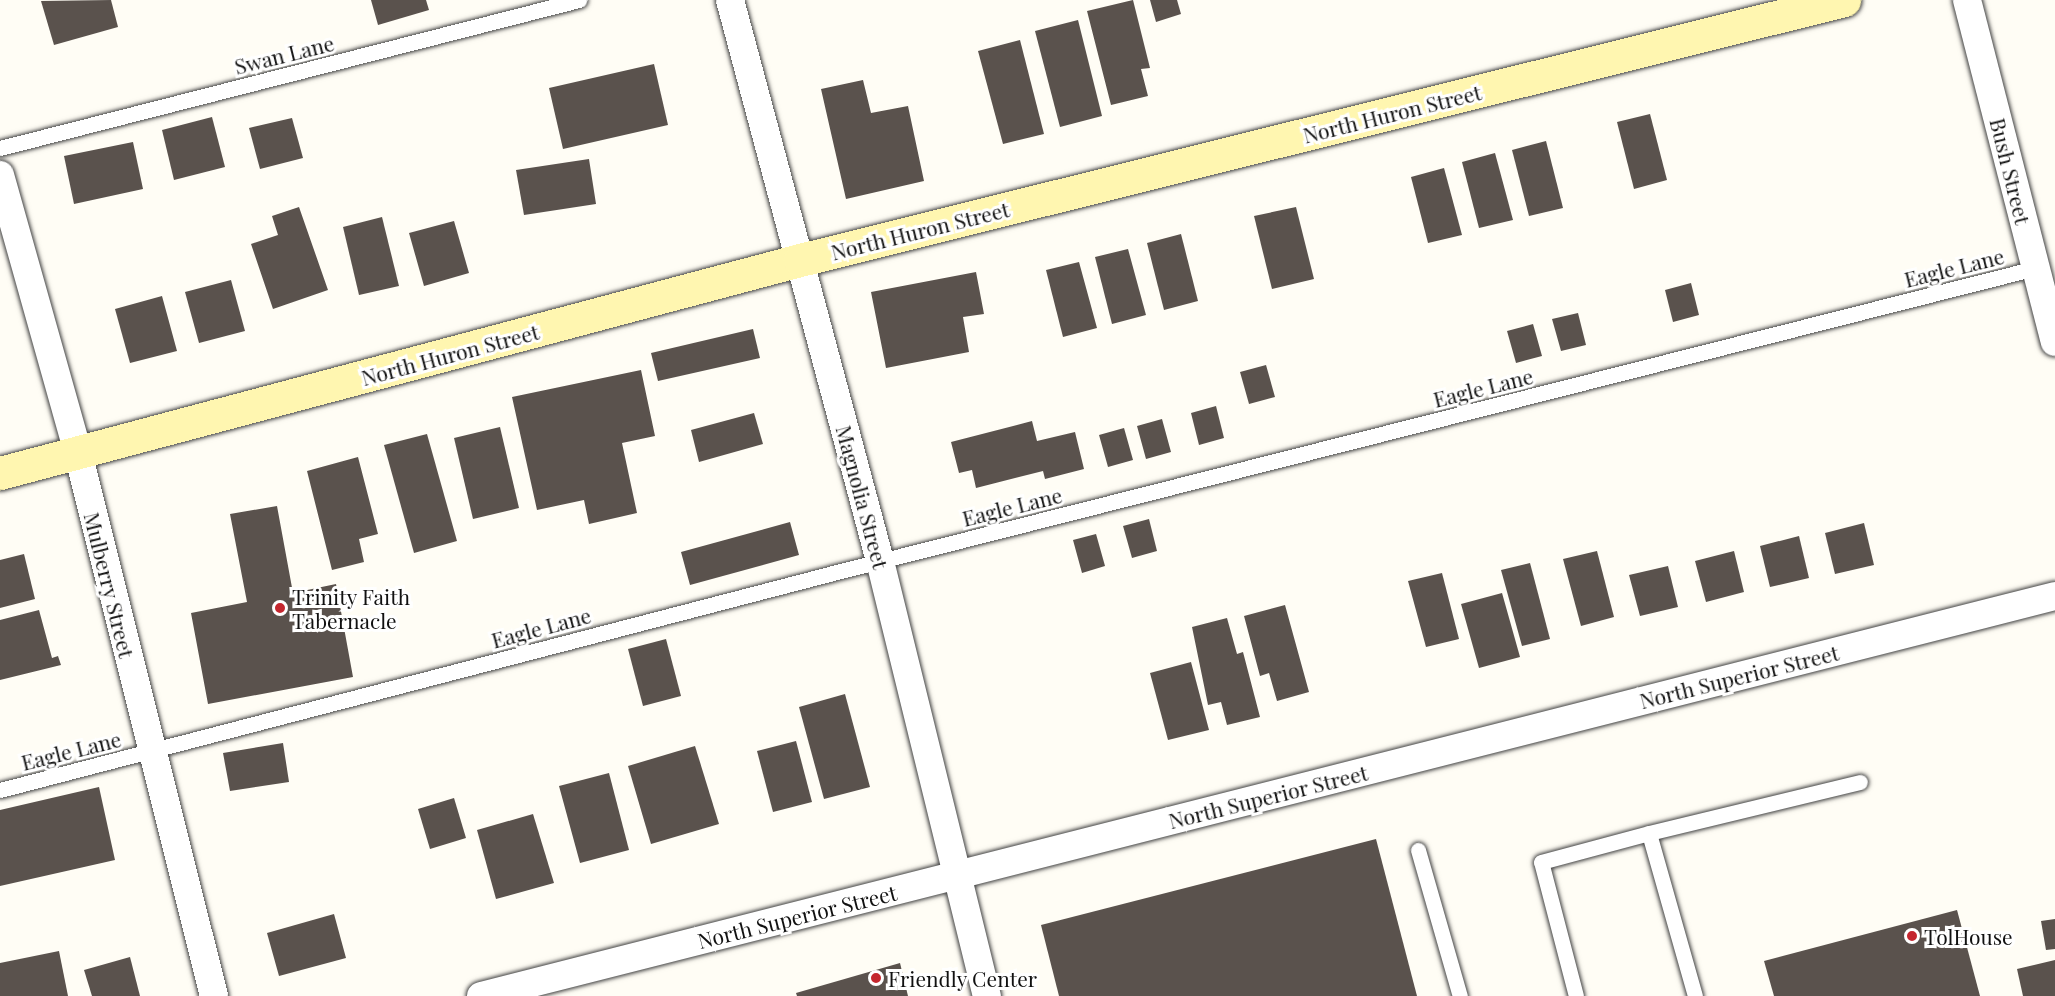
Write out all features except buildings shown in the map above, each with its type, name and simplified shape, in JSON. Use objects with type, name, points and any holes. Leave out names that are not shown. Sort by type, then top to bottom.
[{"type":"street","name":"Magnolia Street","points":[[730,0],[880,561],[987,996]]},
{"type":"street","name":"North Huron Street","points":[[0,473],[800,260],[1844,0]]},
{"type":"street","name":"Bush Street","points":[[1967,0],[2055,342]]},
{"type":"street","name":"Mulberry Street","points":[[0,175],[78,453],[151,752],[214,996]]},
{"type":"street","name":"North Superior Street","points":[[481,996],[2055,596]]},
{"type":"lane","name":"Swan Lane","points":[[0,148],[579,0]]},
{"type":"lane","name":"Eagle Lane","points":[[0,790],[880,561],[2036,268]]},
{"type":"lane","points":[[1576,996],[1541,862],[1649,833],[1860,782]]},
{"type":"lane","points":[[1649,833],[1695,996]]},
{"type":"lane","points":[[1418,850],[1460,996]]},
{"type":"place","name":"Trinity Faith Tabernacle","points":[[280,608]]},
{"type":"place","name":"TolHouse","points":[[1912,936]]},
{"type":"place","name":"Friendly Center","points":[[876,978]]}]
